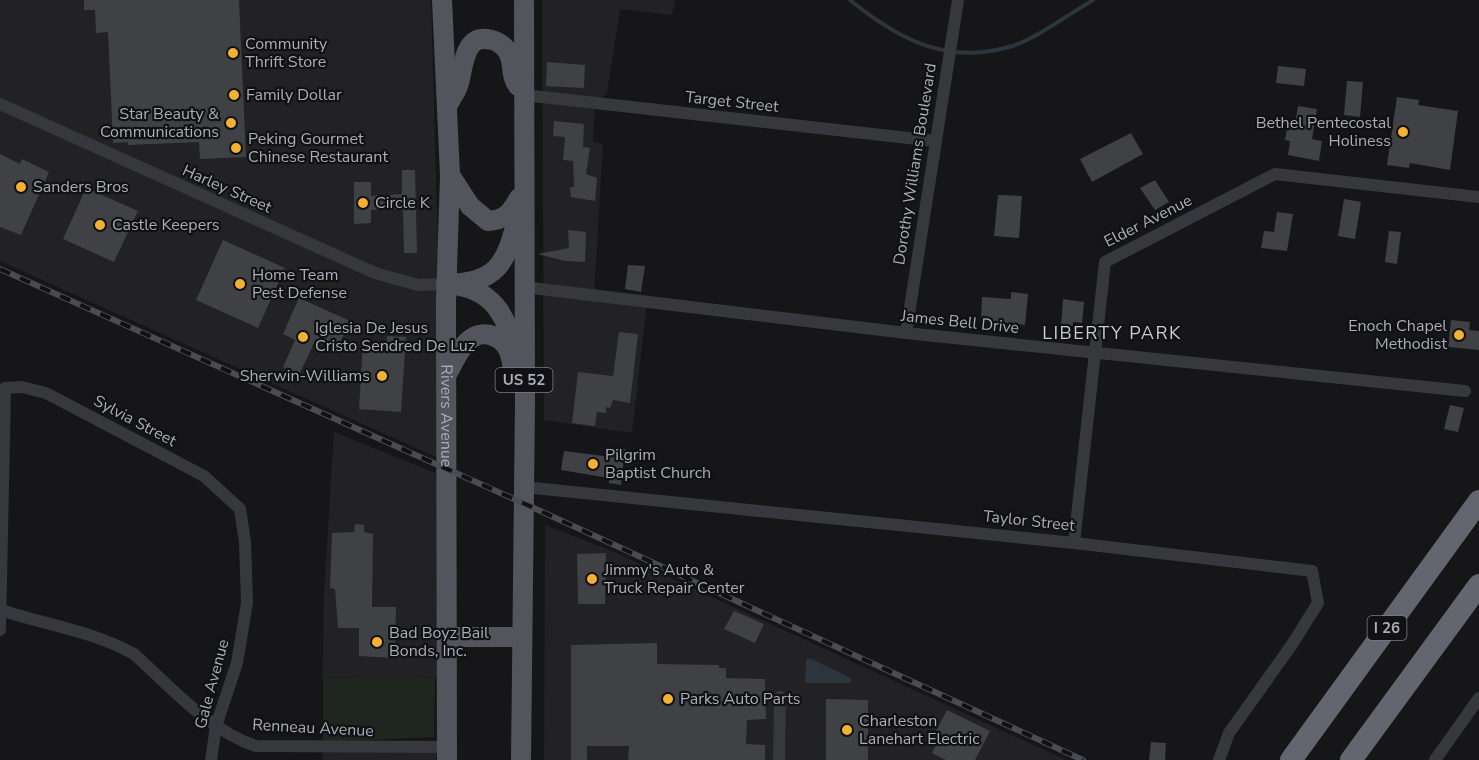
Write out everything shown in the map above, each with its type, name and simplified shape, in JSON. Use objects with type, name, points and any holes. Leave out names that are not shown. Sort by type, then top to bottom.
[{"type":"highway","name":"I 26","points":[[1293,758],[1479,501]]},
{"type":"highway","points":[[1351,760],[1479,585]]},
{"type":"main road","name":"Rivers Avenue","points":[[442,0],[450,175],[446,284],[447,754]]},
{"type":"main road","name":"US 52","points":[[521,760],[525,402],[524,0]]},
{"type":"main road","points":[[447,106],[459,85],[462,61],[468,48],[477,41],[490,39],[500,43],[509,53],[514,80],[525,95]]},
{"type":"main road","points":[[450,175],[470,206],[488,221],[499,220],[511,213],[523,190]]},
{"type":"main road","points":[[446,284],[481,280],[494,271],[509,247],[523,190]]},
{"type":"main road","points":[[446,284],[470,288],[494,303],[505,319],[516,357],[524,370]]},
{"type":"main road","points":[[446,376],[468,341],[478,334],[495,336],[505,344],[511,356],[513,381],[525,402]]},
{"type":"main road","points":[[447,638],[522,637]]},
{"type":"street","name":"Dorothy Williams Boulevard","points":[[906,333],[958,0]]},
{"type":"street","name":"Target Street","points":[[525,95],[935,141]]},
{"type":"street","name":"Harley Street","points":[[0,104],[375,273],[418,285],[446,284]]},
{"type":"street","name":"Elder Avenue","points":[[1074,543],[1097,353],[1105,262],[1275,174],[1479,197]]},
{"type":"street","name":"James Bell Drive","points":[[524,286],[906,333],[1466,391]]},
{"type":"street","name":"Sylvia Street","points":[[1,610],[5,388],[22,387],[46,393],[204,476],[240,508]]},
{"type":"street","name":"Taylor Street","points":[[524,487],[1074,543],[1312,571],[1317,603],[1293,644],[1229,733],[1219,760]]},
{"type":"street","name":"Gale Avenue","points":[[211,760],[216,726],[237,663],[247,603],[245,542],[240,508]]},
{"type":"street","points":[[0,630],[1,610]]},
{"type":"street","name":"Renneau Avenue","points":[[1,610],[46,625],[88,633],[123,648],[216,726],[233,738],[256,746],[447,754]]},
{"type":"street","points":[[779,760],[780,697]]},
{"type":"street","points":[[1435,760],[1479,698]]},
{"type":"shaded area","points":[[0,0],[431,0],[439,284],[438,458],[0,261]]},
{"type":"shaded area","points":[[542,0],[675,0],[672,15],[620,9],[607,93],[595,103],[593,142],[603,144],[594,295],[647,301],[632,433],[544,420]]},
{"type":"shaded area","points":[[334,432],[438,474],[437,678],[323,677],[324,593]]},
{"type":"shaded area","points":[[545,525],[612,551],[1066,760],[544,760]]},
{"type":"shaded area","points":[[810,658],[851,678],[851,683],[805,683],[806,660]]},
{"type":"shaded area","points":[[323,677],[435,678],[434,737],[323,742]]},
{"type":"shaded area","points":[[437,747],[436,760],[323,760],[323,748]]},
{"type":"building","points":[[84,0],[239,0],[246,157],[200,159],[199,142],[128,145],[128,142],[113,143],[108,32],[96,33],[95,10],[84,10]]},
{"type":"building","points":[[547,62],[585,65],[584,88],[546,86]]},
{"type":"building","points":[[1278,66],[1306,69],[1304,86],[1276,83]]},
{"type":"building","points":[[1347,81],[1363,82],[1360,117],[1344,115]]},
{"type":"building","points":[[1397,97],[1419,100],[1418,105],[1458,111],[1450,170],[1410,163],[1409,168],[1387,165]]},
{"type":"building","points":[[1298,106],[1317,109],[1312,139],[1322,141],[1319,161],[1288,155],[1290,141],[1285,140],[1287,128],[1294,129]]},
{"type":"building","points":[[554,121],[584,124],[583,147],[590,148],[586,174],[597,178],[595,201],[571,197],[570,187],[574,187],[573,161],[563,160],[565,137],[553,136]]},
{"type":"building","points":[[1131,133],[1143,154],[1092,182],[1080,159]]},
{"type":"building","name":"Sanders Bros","points":[[0,154],[20,164],[22,159],[49,172],[21,235],[0,227]]},
{"type":"building","points":[[402,170],[415,170],[417,253],[404,253],[403,209],[371,210],[371,223],[354,224],[354,182],[371,182],[371,196],[402,194]]},
{"type":"building","points":[[1155,180],[1169,202],[1155,210],[1140,188]]},
{"type":"building","name":"Castle Keepers","points":[[86,188],[138,211],[114,262],[63,239]]},
{"type":"building","points":[[998,195],[1022,196],[1019,238],[994,236]]},
{"type":"building","points":[[1344,199],[1361,202],[1355,239],[1338,236]]},
{"type":"building","points":[[1277,212],[1293,214],[1287,251],[1261,248],[1264,231],[1274,232]]},
{"type":"building","points":[[568,230],[586,232],[585,262],[565,261],[538,254],[569,248]]},
{"type":"building","points":[[1389,231],[1401,232],[1397,264],[1385,262]]},
{"type":"building","name":"Home Team Pest Defense","points":[[223,240],[285,268],[258,328],[196,300]]},
{"type":"building","points":[[628,265],[645,266],[641,292],[625,289]]},
{"type":"building","points":[[1011,292],[1028,294],[1025,325],[981,320],[982,297],[1011,299]]},
{"type":"building","name":"Iglesia De Jesus Cristo Sendred De Luz","points":[[299,298],[350,321],[337,349],[316,339],[299,375],[283,367],[295,340],[283,334]]},
{"type":"building","points":[[1063,299],[1084,302],[1082,323],[1073,322],[1073,326],[1061,325]]},
{"type":"building","name":"Enoch Chapel Methodist","points":[[1451,320],[1470,322],[1469,330],[1479,331],[1479,350],[1448,347]]},
{"type":"building","points":[[619,332],[638,334],[630,403],[613,400],[610,408],[606,407],[606,413],[597,412],[595,426],[572,423],[578,372],[613,376]]},
{"type":"building","name":"Sherwin-Williams","points":[[387,336],[406,337],[401,412],[359,409],[363,341],[387,343]]},
{"type":"building","points":[[1450,405],[1464,408],[1458,432],[1444,429]]},
{"type":"building","name":"Pilgrim Baptist Church","points":[[614,448],[625,449],[621,485],[609,483],[609,478],[561,470],[564,451],[612,457]]},
{"type":"building","points":[[355,524],[364,525],[364,532],[373,534],[372,607],[396,607],[395,658],[359,656],[359,628],[338,628],[335,589],[330,588],[332,533],[354,532]]},
{"type":"building","name":"Jimmy's Auto & Truck Repair Center","points":[[606,553],[605,604],[578,604],[577,554]]},
{"type":"building","points":[[734,611],[764,624],[755,643],[724,629]]},
{"type":"building","name":"Parks Auto Parts","points":[[657,643],[657,664],[719,665],[719,668],[726,668],[726,678],[765,679],[766,719],[747,720],[746,744],[765,745],[765,760],[628,760],[629,746],[587,746],[587,760],[571,760],[571,645]]},
{"type":"building","name":"Charleston Lanehart Electric","points":[[826,699],[868,700],[868,760],[826,760]]},
{"type":"building","points":[[947,710],[990,731],[975,760],[946,760],[932,753],[941,734],[936,731]]},
{"type":"building","points":[[1151,742],[1166,743],[1165,760],[1149,760]]},
{"type":"waterway","points":[[850,0],[905,37],[924,45],[964,53],[986,52],[1019,43],[1093,0]]},
{"type":"railway","points":[[0,269],[523,503],[1083,760]]},
{"type":"place","name":"Community Thrift Store","points":[[233,53]]},
{"type":"place","name":"Family Dollar","points":[[234,95]]},
{"type":"place","name":"Star Beauty & Communications","points":[[231,123]]},
{"type":"place","name":"Bethel Pentecostal Holiness","points":[[1403,132]]},
{"type":"place","name":"Peking Gourmet Chinese Restaurant","points":[[236,148]]},
{"type":"place","name":"Sanders Bros","points":[[21,187]]},
{"type":"place","name":"Circle K","points":[[363,203]]},
{"type":"place","name":"Castle Keepers","points":[[100,225]]},
{"type":"place","name":"Home Team Pest Defense","points":[[240,284]]},
{"type":"place","name":"Enoch Chapel Methodist","points":[[1459,335]]},
{"type":"place","name":"Iglesia De Jesus Cristo Sendred De Luz","points":[[303,337]]},
{"type":"place","name":"Sherwin-Williams","points":[[382,376]]},
{"type":"place","name":"Pilgrim Baptist Church","points":[[593,464]]},
{"type":"place","name":"Jimmy's Auto & Truck Repair Center","points":[[592,579]]},
{"type":"place","name":"Bad Boyz Bail Bonds, Inc.","points":[[377,642]]},
{"type":"place","name":"Parks Auto Parts","points":[[668,699]]},
{"type":"place","name":"Charleston Lanehart Electric","points":[[847,730]]},
{"type":"district","name":"LIBERTY PARK","points":[[1112,333]]}]
